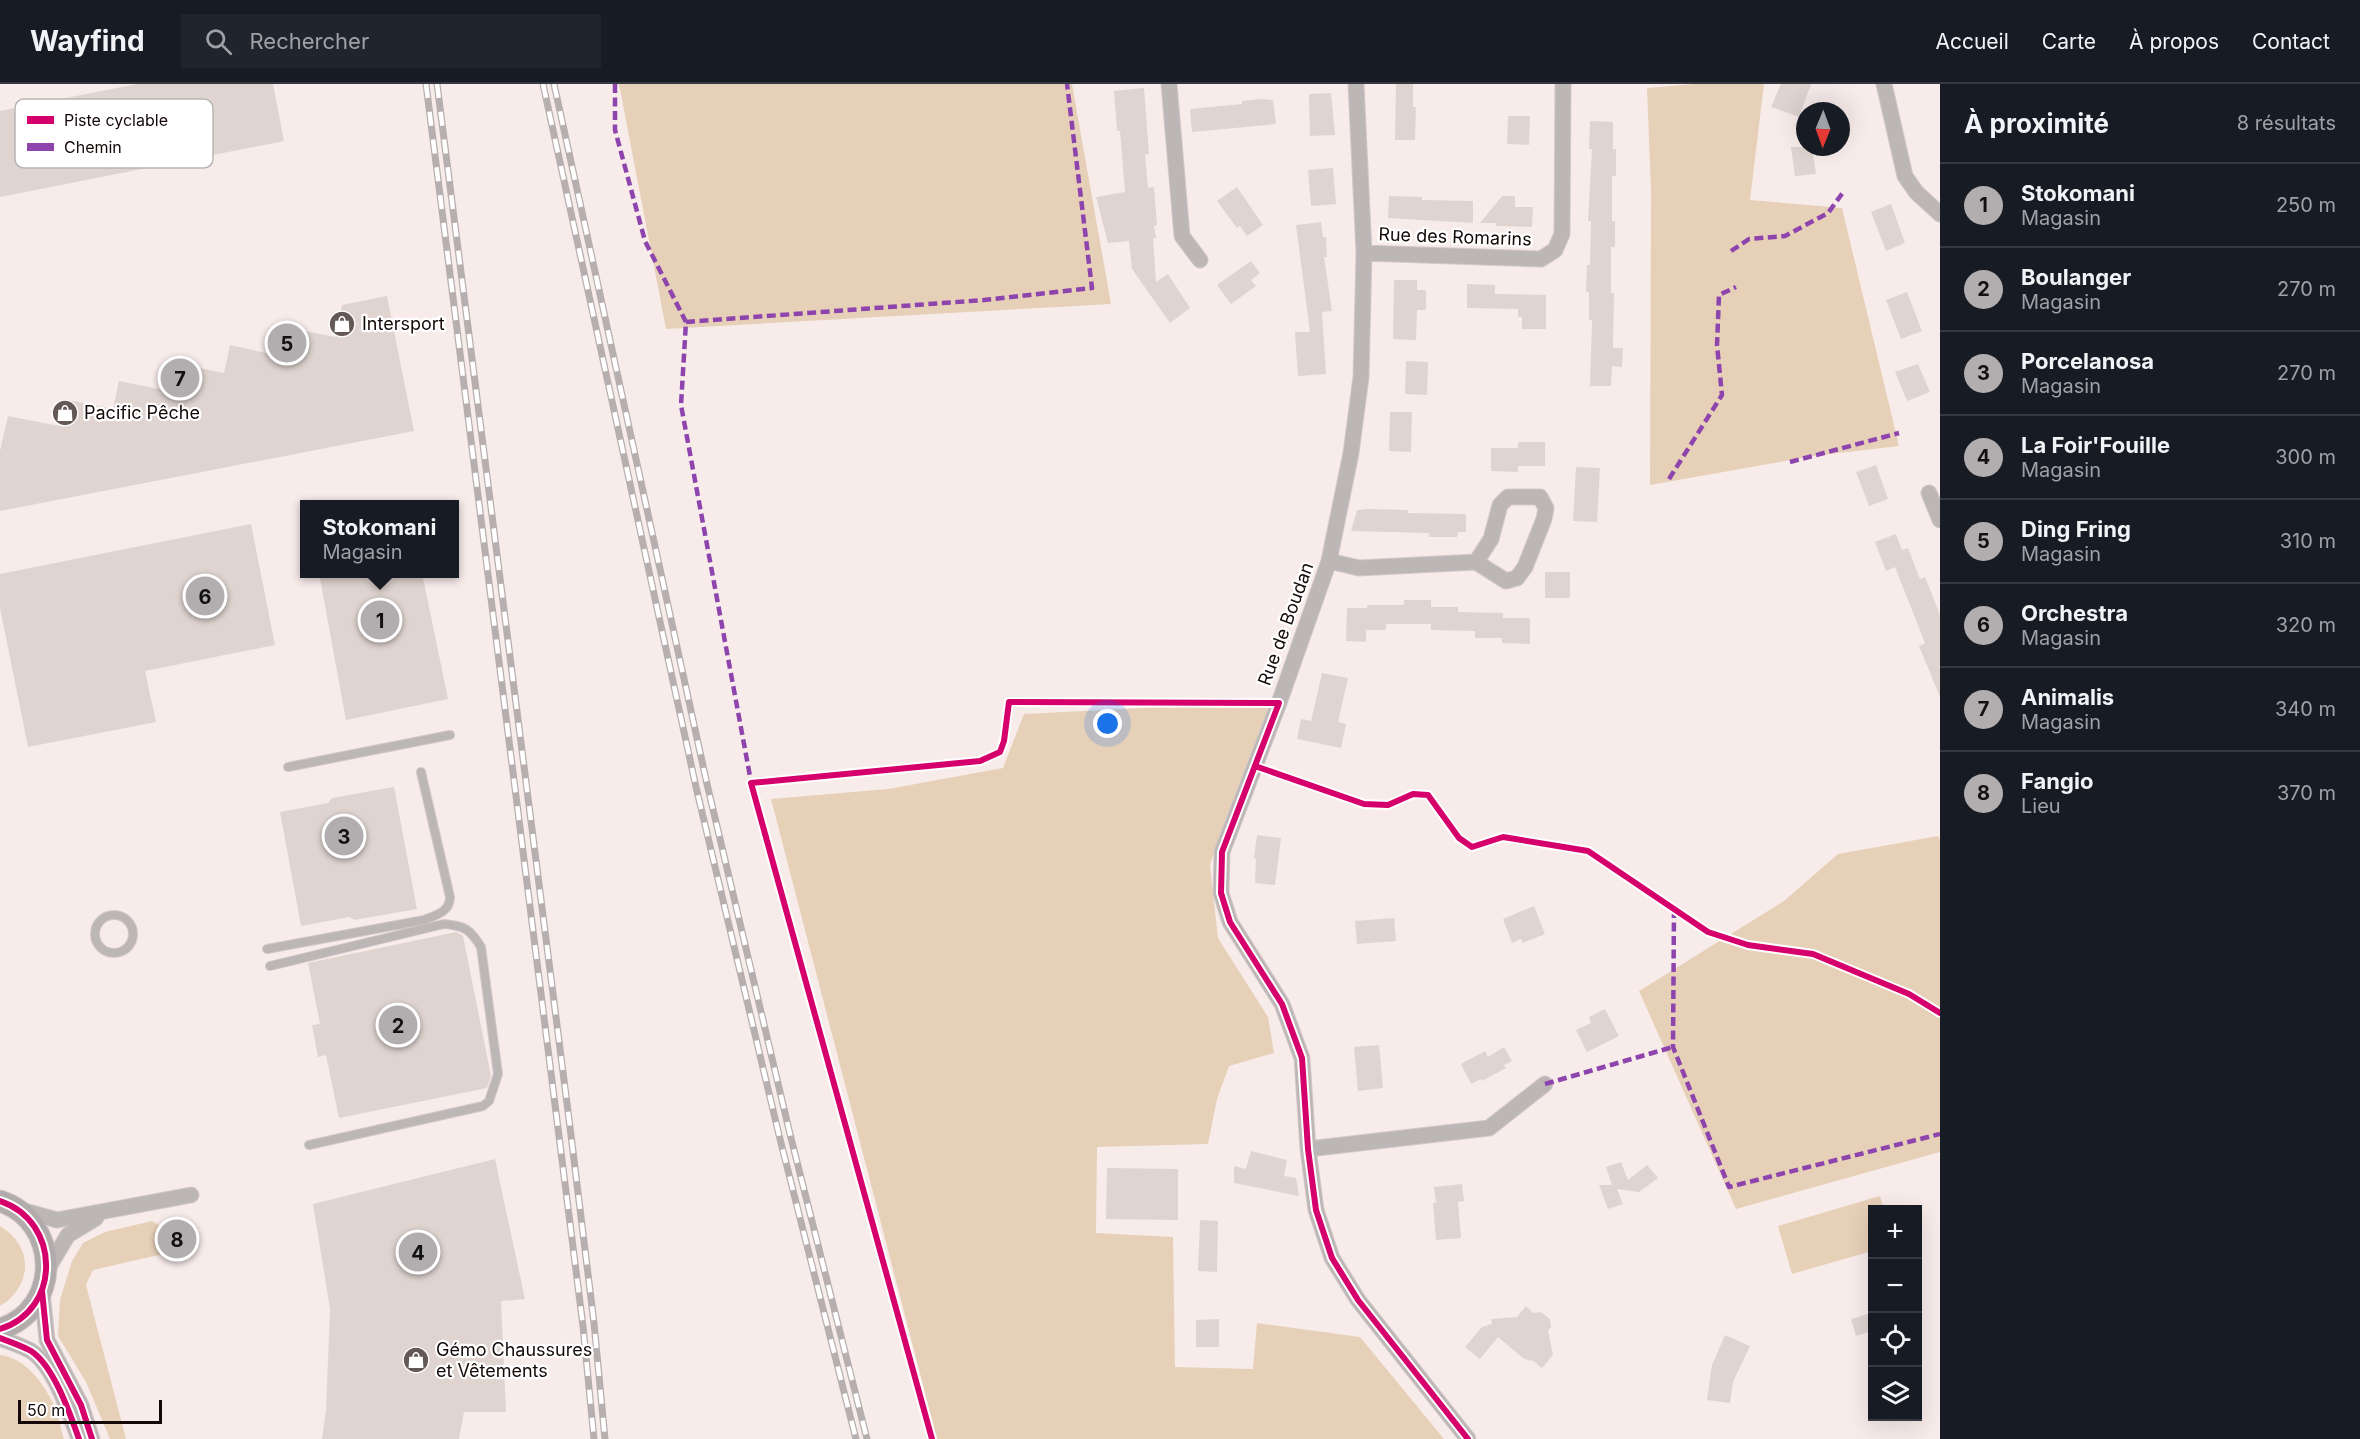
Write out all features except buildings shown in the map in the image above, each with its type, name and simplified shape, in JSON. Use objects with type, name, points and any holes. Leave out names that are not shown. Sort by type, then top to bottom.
[{"type":"street","points":[[1169,84],[1182,236],[1200,260]]},
{"type":"street","name":"Rue de Boudan","points":[[1356,84],[1364,253],[1361,377],[1351,453],[1329,561],[1279,703],[1222,852],[1221,893],[1230,922],[1282,1004],[1302,1058],[1308,1149],[1316,1210],[1332,1258],[1358,1300],[1468,1439]]},
{"type":"street","name":"Rue des Romarins","points":[[1364,253],[1541,259],[1555,250],[1563,234],[1563,84]]},
{"type":"street","points":[[1884,84],[1905,176],[1916,192],[1940,214]]},
{"type":"street","points":[[1929,493],[1940,519]]},
{"type":"street","points":[[1329,561],[1359,568],[1476,562],[1506,581],[1517,578],[1525,567],[1544,519],[1546,508],[1540,497],[1519,495],[1508,497],[1500,505],[1491,538],[1476,562]]},
{"type":"street","points":[[1308,1149],[1488,1128],[1545,1084]]},
{"type":"street","points":[[9,1205],[57,1220],[191,1194]]},
{"type":"street","points":[[9,1205],[33,1224],[41,1236],[47,1256],[47,1270],[42,1291],[47,1340],[81,1405],[92,1439]]},
{"type":"street","points":[[47,1270],[68,1235],[91,1219],[133,1206]]},
{"type":"street","points":[[0,1329],[27,1314],[42,1291]]},
{"type":"street","points":[[0,1338],[31,1351],[46,1367],[70,1412],[79,1439]]},
{"type":"lane","points":[[288,767],[450,735]]},
{"type":"lane","points":[[267,950],[424,920],[442,913],[450,904],[420,772]]},
{"type":"lane","points":[[111,915],[118,915],[128,920],[134,935],[127,948],[119,952],[102,949],[95,936],[100,921],[111,915]]},
{"type":"lane","points":[[270,966],[444,924],[459,925],[472,932],[481,947],[498,1074],[489,1101],[483,1106],[309,1145]]},
{"type":"shaded area","points":[[619,84],[1072,84],[1111,304],[666,329]]},
{"type":"shaded area","points":[[1694,84],[1764,84],[1750,200],[1842,208],[1899,446],[1814,456],[1650,485],[1651,191],[1647,88]]},
{"type":"shaded area","points":[[1277,701],[1228,813],[1210,865],[1218,938],[1268,1017],[1274,1053],[1229,1066],[1217,1099],[1208,1144],[1097,1147],[1096,1233],[1173,1237],[1175,1367],[1253,1369],[1257,1323],[1360,1337],[1444,1439],[937,1439],[771,799],[888,789],[1003,768],[1024,714]]},
{"type":"shaded area","points":[[1938,836],[1940,840],[1940,1152],[1736,1209],[1639,991],[1784,901],[1838,854]]},
{"type":"shaded area","points":[[1880,1196],[1883,1205],[1868,1205],[1868,1252],[1792,1274],[1778,1226]]},
{"type":"shaded area","points":[[152,1221],[167,1230],[170,1241],[163,1254],[93,1270],[86,1285],[126,1439],[110,1439],[86,1382],[58,1336],[60,1300],[72,1261],[83,1243],[105,1232]]},
{"type":"shaded area","points":[[0,1226],[19,1244],[24,1255],[25,1266],[19,1288],[0,1306]]},
{"type":"shaded area","points":[[0,1355],[25,1366],[38,1379],[55,1407],[64,1439],[0,1439]]},
{"type":"railway","points":[[426,84],[583,1326],[594,1439]]},
{"type":"railway","points":[[437,84],[570,1127],[594,1323],[605,1439]]},
{"type":"railway","points":[[543,84],[696,787],[779,1135],[856,1439]]},
{"type":"railway","points":[[554,84],[707,784],[790,1134],[867,1439]]},
{"type":"marked path","points":[[615,84],[615,130],[645,241],[686,322],[681,405],[752,787]]},
{"type":"marked path","points":[[686,322],[984,300],[1092,288],[1067,84]]},
{"type":"marked path","points":[[1731,251],[1749,239],[1785,236],[1828,213],[1844,191]]},
{"type":"marked path","points":[[1669,479],[1722,395],[1717,345],[1719,295],[1736,287]]},
{"type":"marked path","points":[[1790,462],[1899,433]]},
{"type":"marked path","points":[[1674,909],[1673,1047],[1729,1187],[1940,1134]]},
{"type":"marked path","points":[[1545,1084],[1673,1047]]},
{"type":"cycle path","points":[[932,1439],[751,783],[980,761],[1000,752],[1004,741],[1009,702],[1279,703],[1222,852],[1221,893],[1230,922],[1282,1004],[1302,1058],[1308,1149],[1316,1210],[1332,1258],[1358,1300],[1468,1439]]},
{"type":"cycle path","points":[[1255,766],[1364,804],[1388,805],[1413,794],[1428,795],[1459,838],[1472,847],[1503,837],[1588,851],[1708,932],[1748,945],[1813,954],[1909,994],[1940,1013]]},
{"type":"cycle path","points":[[0,1201],[20,1211],[34,1227],[43,1245],[46,1265],[43,1285],[35,1304],[20,1319],[0,1329]]},
{"type":"cycle path","points":[[42,1291],[47,1340],[81,1405],[92,1439]]},
{"type":"cycle path","points":[[0,1338],[31,1351],[47,1368],[60,1391],[79,1439]]},
{"type":"place","name":"Intersport","points":[[342,324]]},
{"type":"place","name":"Ding Fring","points":[[287,343]]},
{"type":"place","name":"Animalis","points":[[180,378]]},
{"type":"place","name":"Pacific Pêche","points":[[65,413]]},
{"type":"place","name":"Orchestra","points":[[205,596]]},
{"type":"place","name":"Stokomani","points":[[380,620]]},
{"type":"place","name":"Porcelanosa","points":[[344,836]]},
{"type":"place","name":"Boulanger","points":[[398,1025]]},
{"type":"place","name":"Fangio","points":[[177,1239]]},
{"type":"place","name":"La Foir'Fouille","points":[[418,1252]]},
{"type":"place","name":"Gémo Chaussures et Vêtements","points":[[416,1360]]}]
